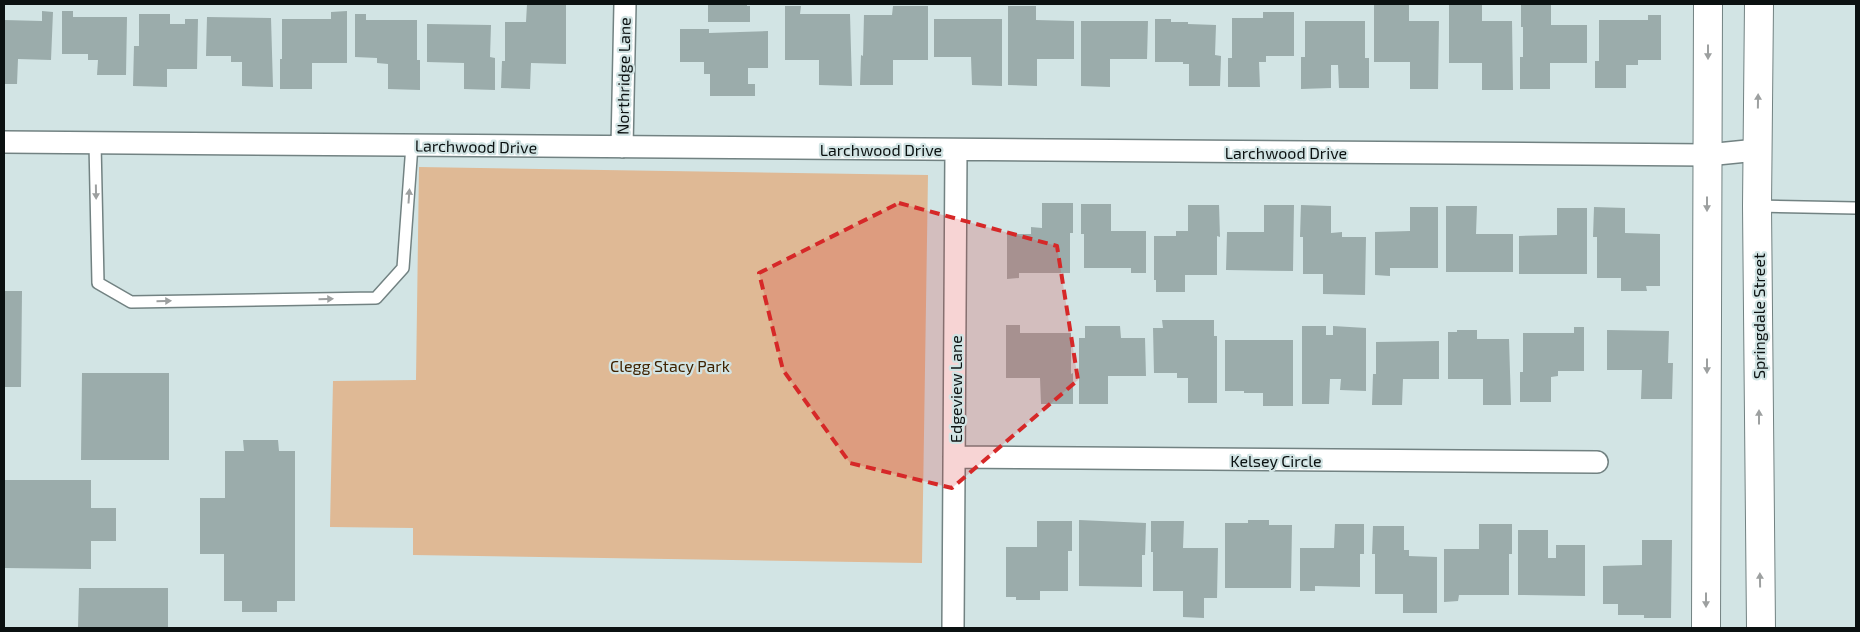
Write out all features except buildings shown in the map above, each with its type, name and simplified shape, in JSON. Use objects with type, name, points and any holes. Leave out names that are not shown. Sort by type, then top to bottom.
[{"type":"main road","points":[[1706,628],[1708,4]]},
{"type":"main road","name":"Springdale Street","points":[[1759,4],[1757,206],[1761,628]]},
{"type":"street","name":"Northridge Lane","points":[[622,147],[624,4]]},
{"type":"street","name":"Larchwood Drive","points":[[4,143],[1707,155],[1757,150]]},
{"type":"street","name":"Edgeview Lane","points":[[953,628],[956,150]]},
{"type":"street","name":"Kelsey Circle","points":[[954,457],[1597,462]]},
{"type":"lane","points":[[95,143],[98,283],[131,302],[376,298],[403,268],[412,146]]},
{"type":"lane","points":[[1757,206],[1856,208]]},
{"type":"highlighted area","points":[[899,203],[1057,246],[1078,380],[952,488],[850,463],[783,370],[759,273]]},
{"type":"green space","name":"Clegg Stacy Park","points":[[419,167],[928,175],[922,563],[413,555],[413,528],[330,527],[333,381],[416,380]]}]
